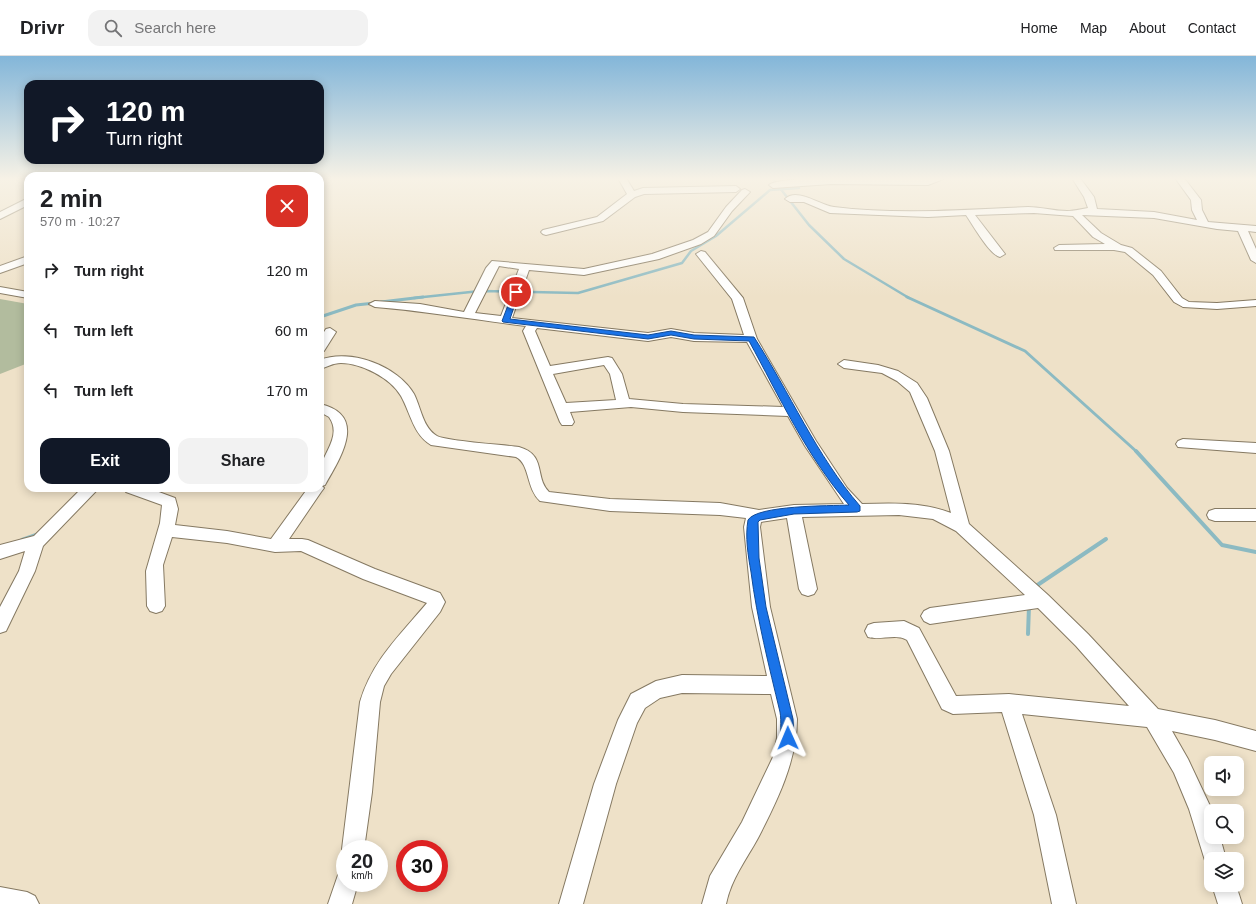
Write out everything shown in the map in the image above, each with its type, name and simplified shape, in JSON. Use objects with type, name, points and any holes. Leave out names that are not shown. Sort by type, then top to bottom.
[{"type":"street","points":[[546,232],[602,218]]},
{"type":"street","points":[[468,316],[495,264],[501,262],[525,267],[584,272],[666,254],[698,242],[711,234],[723,218]]},
{"type":"street","points":[[972,218],[990,243],[1000,254]]},
{"type":"street","points":[[1079,218],[1096,235],[1118,247],[1130,251],[1157,273],[1178,300],[1184,304],[1208,306],[1256,303]]},
{"type":"street","points":[[1165,218],[1242,229],[1256,229]]},
{"type":"street","points":[[1201,218],[1204,223]]},
{"type":"street","points":[[1242,229],[1256,260]]},
{"type":"street","points":[[1059,248],[1118,247]]},
{"type":"street","points":[[701,254],[737,298],[751,338],[832,477],[857,509]]},
{"type":"street","points":[[0,270],[24,260]]},
{"type":"street","points":[[505,321],[525,267]]},
{"type":"street","points":[[0,290],[24,294]]},
{"type":"street","points":[[375,304],[426,308],[505,321],[534,323],[648,337],[671,333],[694,337],[751,338]]},
{"type":"street","points":[[1242,304],[1256,314]]},
{"type":"street","points":[[534,323],[529,331],[562,408],[566,422]]},
{"type":"street","points":[[324,342],[330,332]]},
{"type":"street","points":[[324,364],[338,359],[358,362],[375,368],[398,383],[406,393],[427,436],[436,442],[519,452],[527,455],[532,464],[538,490],[545,497],[610,505],[720,509],[750,513],[758,516],[794,511],[857,509],[904,510],[935,513],[950,518],[1042,600],[1082,640],[1153,718],[1181,766],[1200,808],[1214,852]]},
{"type":"street","points":[[546,371],[608,361],[616,374],[624,403]]},
{"type":"street","points":[[844,364],[878,367],[886,370],[913,388],[930,419],[941,445],[954,487],[962,528]]},
{"type":"street","points":[[562,408],[624,403],[794,412]]},
{"type":"street","points":[[324,409],[334,413],[338,418],[340,432],[331,462],[324,474]]},
{"type":"street","points":[[1183,444],[1256,448]]},
{"type":"street","points":[[0,552],[36,542],[45,536],[87,492]]},
{"type":"street","points":[[142,492],[170,502],[166,530],[156,560],[156,606]]},
{"type":"street","points":[[275,546],[313,492]]},
{"type":"street","points":[[794,511],[795,527],[808,589]]},
{"type":"street","points":[[1215,515],[1256,515]]},
{"type":"street","points":[[714,904],[718,884],[750,830],[783,758],[788,738],[787,719],[761,607],[754,558],[752,527],[753,520],[758,516]]},
{"type":"street","points":[[166,530],[227,537],[275,546],[302,546],[369,574],[434,598],[436,602],[384,668],[375,684],[370,702],[361,792],[354,840]]},
{"type":"street","points":[[0,625],[27,571],[36,542]]},
{"type":"street","points":[[930,616],[1042,600]]},
{"type":"street","points":[[874,631],[904,629],[913,634],[951,704],[1009,703],[1153,718],[1215,730],[1256,741]]},
{"type":"street","points":[[571,904],[605,784],[628,720],[638,701],[656,690],[682,684],[779,685]]},
{"type":"street","points":[[1009,703],[1044,815],[1064,904]]},
{"type":"street","points":[[340,904],[343,892]]},
{"type":"street","points":[[1226,892],[1230,904]]},
{"type":"street","points":[[0,899],[26,904]]},
{"type":"green space","points":[[0,299],[24,303],[24,365],[0,374]]},
{"type":"waterway","points":[[420,297],[480,291],[578,293],[682,263],[691,251],[716,236],[738,218]]},
{"type":"waterway","points":[[803,218],[844,259],[908,298]]},
{"type":"waterway","points":[[381,302],[420,297]]},
{"type":"waterway","points":[[414,298],[420,297]]},
{"type":"waterway","points":[[908,298],[1025,351],[1137,452]]},
{"type":"waterway","points":[[324,316],[356,305],[375,303]]},
{"type":"waterway","points":[[1137,452],[1222,545],[1256,552]]},
{"type":"waterway","points":[[22,540],[39,534]]},
{"type":"waterway","points":[[1036,589],[1036,586],[1106,539]]},
{"type":"waterway","points":[[1028,634],[1029,606]]},
{"type":"route","points":[[516,292],[505,321],[543,324],[573,329],[648,337],[671,333],[688,337],[751,338],[794,412],[810,443],[842,492],[857,509],[794,511],[758,516],[753,520],[754,558],[761,607],[787,719],[788,738]]}]
